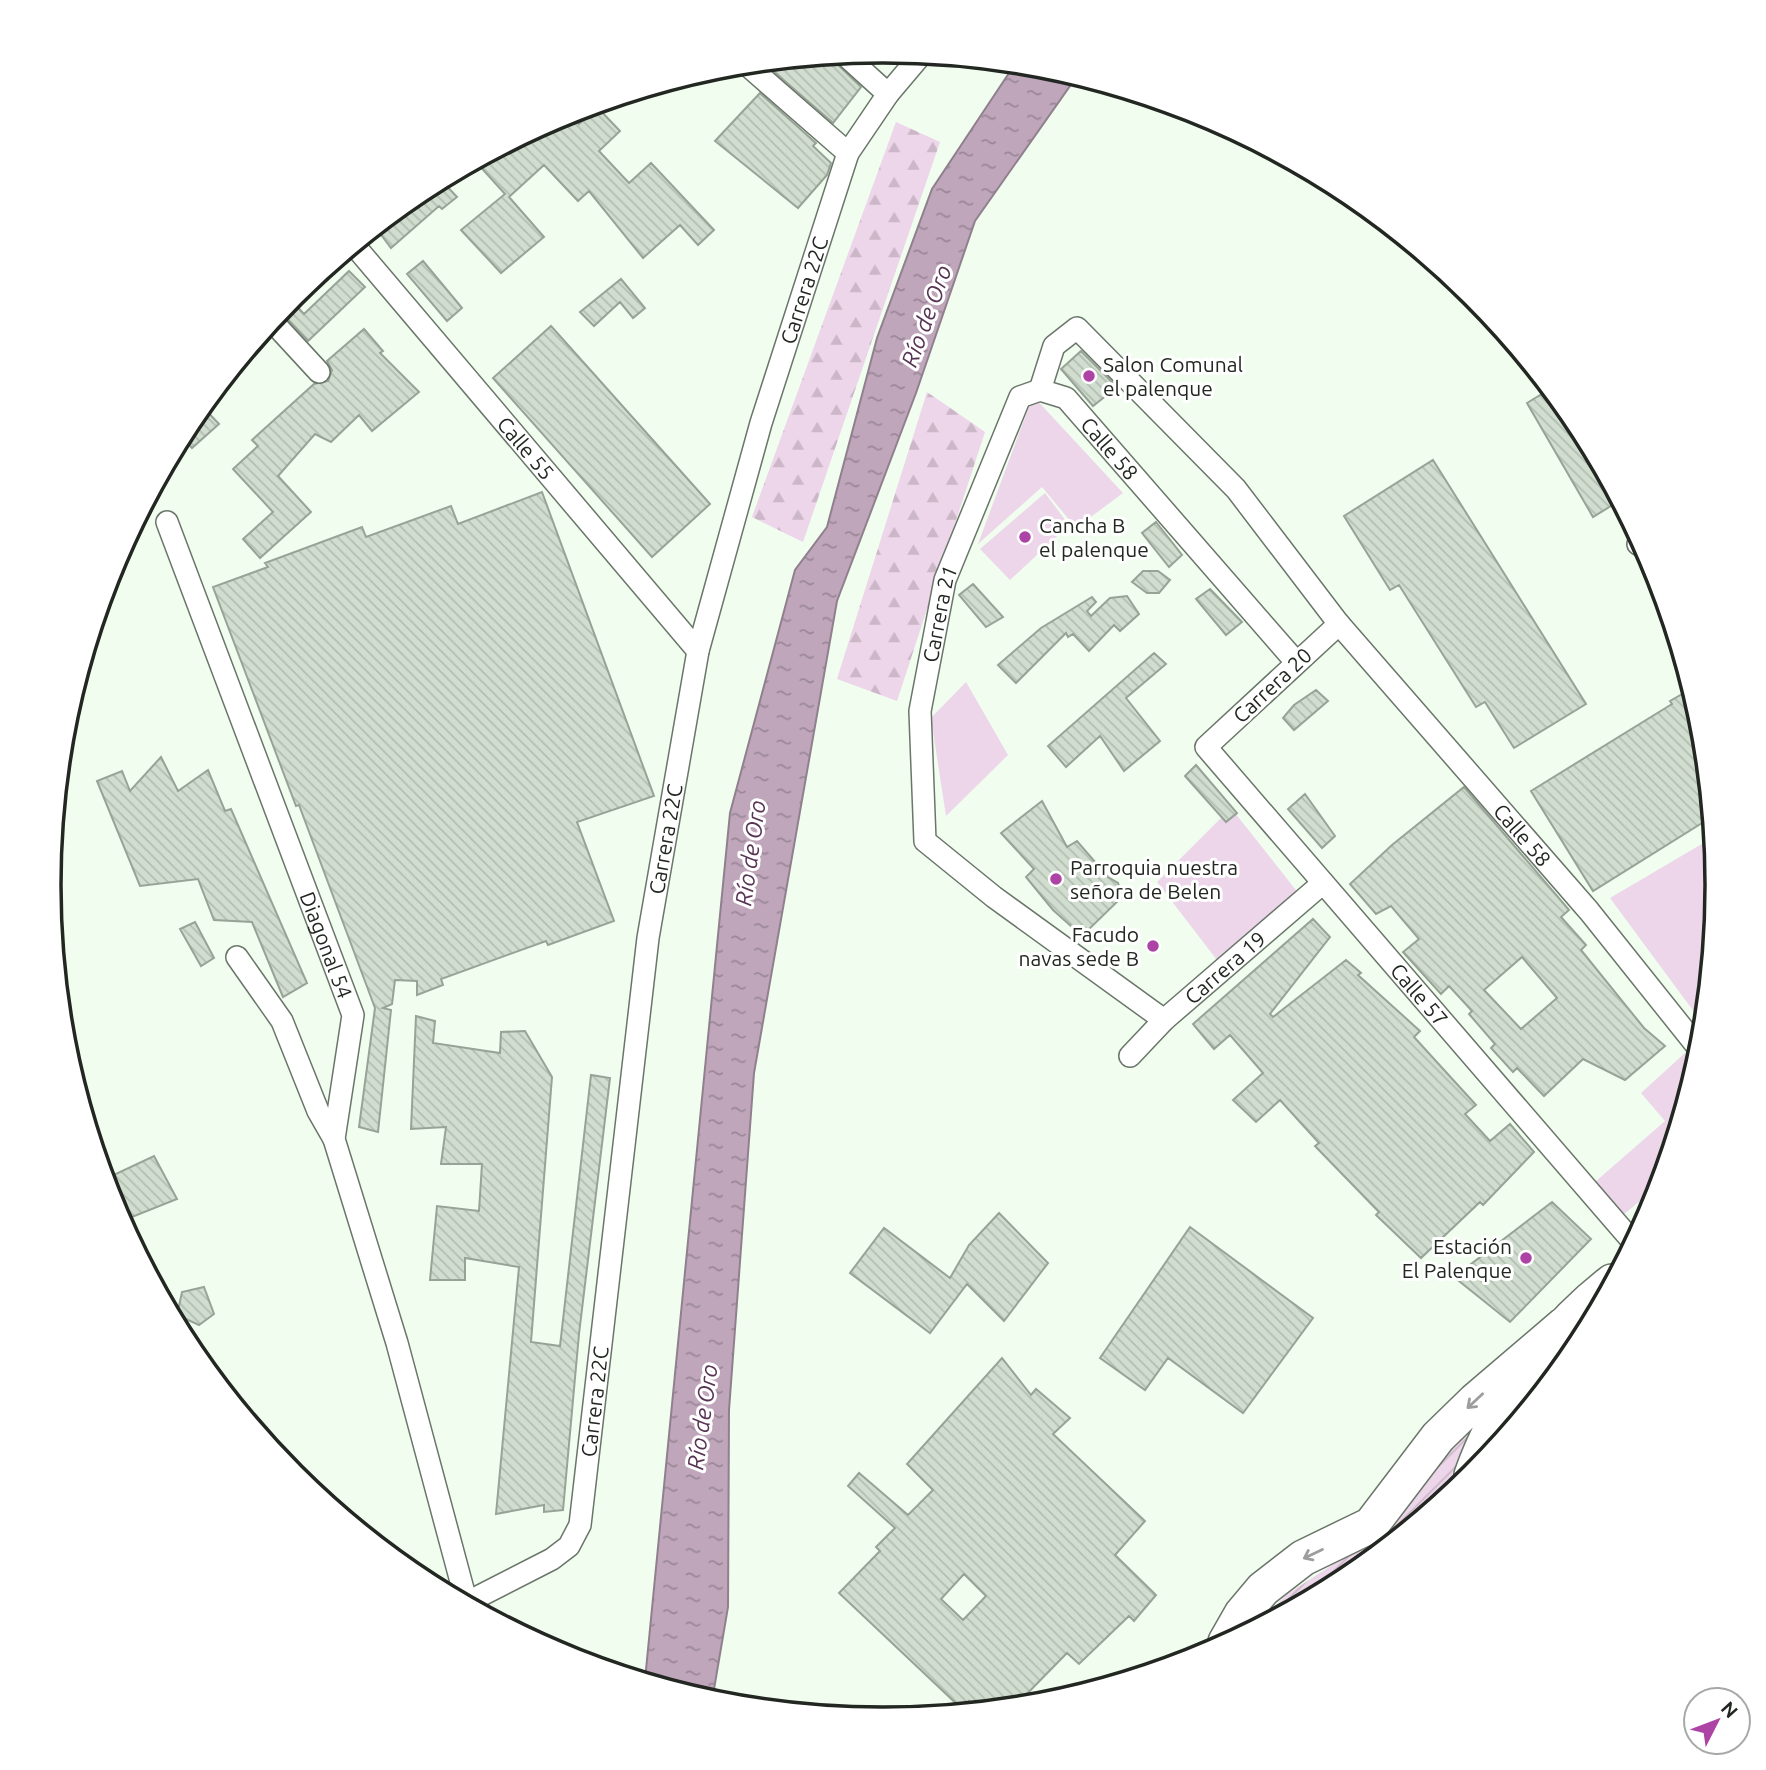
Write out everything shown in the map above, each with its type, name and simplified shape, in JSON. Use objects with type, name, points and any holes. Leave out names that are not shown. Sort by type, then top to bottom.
[{"type":"highway","points":[[1235,1627],[1263,1589],[1303,1558],[1371,1525],[1438,1437],[1475,1401],[1548,1366]]},
{"type":"highway","points":[[1489,1440],[1510,1396],[1544,1372]]},
{"type":"street","points":[[855,64],[888,94]]},
{"type":"street","name":"Carrera 22C","points":[[475,1599],[552,1559],[569,1546],[580,1525],[648,938],[698,651],[761,423],[848,153],[888,94],[913,64]]},
{"type":"street","points":[[757,73],[848,153]]},
{"type":"street","name":"Calle 55","points":[[360,252],[698,651]]},
{"type":"street","points":[[279,328],[319,372]]},
{"type":"street","name":"Carrera 21","points":[[1164,1020],[994,897],[925,841],[920,711],[944,580],[1054,346],[1076,328],[1236,489],[1339,624]]},
{"type":"street","name":"Calle 58","points":[[1030,393],[1066,398],[1296,662]]},
{"type":"street","name":"Diagonal 54","points":[[167,522],[353,1015],[334,1139],[397,1343],[459,1589]]},
{"type":"street","name":"Carrera 20","points":[[1206,747],[1339,624]]},
{"type":"street","name":"Calle 58","points":[[1339,624],[1589,911],[1690,1038]]},
{"type":"street","name":"Calle 57","points":[[1206,747],[1626,1234]]},
{"type":"street","name":"Carrera 19","points":[[1130,1056],[1164,1020],[1323,883]]},
{"type":"street","points":[[237,957],[282,1021],[318,1111],[334,1139]]},
{"type":"green space","points":[[896,122],[940,142],[803,542],[752,517]]},
{"type":"green space","points":[[927,392],[985,432],[897,701],[837,679]]},
{"type":"green space","points":[[1033,396],[1123,493],[1076,528],[1042,487],[978,544]]},
{"type":"green space","name":"Cancha B el palenque","points":[[1045,493],[1069,525],[1010,580],[980,549]]},
{"type":"green space","points":[[966,682],[1008,755],[946,816],[931,718]]},
{"type":"green space","points":[[1231,808],[1299,894],[1217,960],[1157,882]]},
{"type":"green space","points":[[1703,843],[1703,939],[1695,1013],[1610,898]]},
{"type":"green space","points":[[1685,1053],[1687,1055],[1677,1098],[1642,1199],[1622,1216],[1595,1182],[1665,1121],[1641,1093]]},
{"type":"green space","points":[[1477,1423],[1458,1472],[1385,1535],[1438,1465]]},
{"type":"green space","points":[[1378,1540],[1340,1568],[1274,1607],[1286,1595],[1343,1558]]},
{"type":"water","name":"Río de Oro","points":[[1009,73],[1071,85],[975,221],[916,393],[837,601],[754,1073],[729,1410],[728,1607],[714,1689],[646,1671],[730,813],[795,570],[827,527],[877,338],[932,189]]},
{"type":"building","points":[[838,65],[861,87],[833,123],[773,71]]},
{"type":"building","points":[[760,93],[816,143],[813,146],[831,163],[827,175],[798,208],[715,141]]},
{"type":"building","points":[[603,113],[620,131],[599,151],[629,183],[651,163],[714,230],[698,245],[680,225],[643,258],[589,191],[578,201],[544,165],[509,197],[544,237],[501,273],[461,230],[505,194],[481,168],[520,148]]},
{"type":"building","points":[[448,188],[457,197],[442,209],[439,206],[391,248],[381,235],[383,233]]},
{"type":"building","points":[[423,261],[462,308],[447,321],[407,274]]},
{"type":"building","points":[[349,271],[365,287],[308,341],[288,319],[298,308],[304,314]]},
{"type":"building","points":[[621,279],[645,308],[633,318],[620,302],[594,326],[580,312]]},
{"type":"building","points":[[551,326],[710,504],[652,557],[493,378]]},
{"type":"building","points":[[364,329],[383,351],[380,353],[419,392],[372,431],[359,415],[331,442],[315,434],[278,476],[311,512],[260,558],[243,539],[273,512],[233,469],[258,446],[252,440],[314,384],[328,381],[332,370],[327,361]]},
{"type":"building","name":"Salon Comunal el palenque","points":[[1081,351],[1117,387],[1093,406],[1061,369]]},
{"type":"building","points":[[1542,394],[1595,474],[1611,506],[1593,517],[1527,403]]},
{"type":"building","points":[[210,414],[219,424],[192,448],[189,445]]},
{"type":"building","points":[[1433,460],[1586,704],[1514,748],[1485,702],[1476,707],[1399,585],[1390,590],[1344,516]]},
{"type":"building","points":[[542,492],[654,796],[577,822],[614,921],[548,945],[546,941],[441,979],[443,985],[417,995],[417,981],[395,980],[392,1004],[383,1008],[391,1010],[378,1132],[359,1127],[375,1008],[213,587],[268,567],[265,563],[362,527],[366,537],[451,506],[458,524]]},
{"type":"building","points":[[1156,522],[1182,555],[1169,567],[1142,533]]},
{"type":"building","points":[[1143,571],[1158,571],[1170,580],[1159,593],[1147,593],[1132,582]]},
{"type":"building","points":[[973,584],[1003,617],[986,627],[959,595]]},
{"type":"building","points":[[1210,589],[1242,622],[1226,635],[1196,599]]},
{"type":"building","points":[[1127,596],[1139,614],[1120,631],[1114,625],[1089,651],[1073,634],[1068,637],[1066,633],[1016,683],[998,665],[1041,628],[1092,597],[1096,602],[1087,611],[1091,616],[1110,598]]},
{"type":"building","points":[[1154,653],[1166,664],[1126,698],[1160,741],[1124,771],[1100,736],[1066,767],[1048,746]]},
{"type":"building","points":[[1316,690],[1328,701],[1294,730],[1283,718],[1294,705]]},
{"type":"building","points":[[1682,694],[1698,778],[1702,823],[1593,891],[1531,791],[1672,704],[1670,701]]},
{"type":"building","points":[[161,757],[178,791],[208,770],[225,811],[231,809],[307,983],[283,997],[252,922],[214,920],[198,879],[140,886],[97,781],[122,771],[130,791]]},
{"type":"building","points":[[1196,765],[1237,813],[1226,822],[1185,776]]},
{"type":"building","points":[[1464,787],[1569,910],[1561,917],[1586,945],[1581,950],[1644,1028],[1665,1046],[1625,1080],[1583,1059],[1544,1096],[1517,1068],[1513,1072],[1491,1048],[1495,1044],[1469,1014],[1472,1011],[1449,986],[1441,994],[1403,952],[1419,939],[1391,906],[1376,914],[1350,884],[1392,845]],"holes":[[[1522,957],[1557,998],[1521,1029],[1484,990]]]},
{"type":"building","points":[[1305,794],[1335,836],[1322,848],[1288,809]]},
{"type":"building","points":[[1042,801],[1067,847],[1077,841],[1108,877],[1118,883],[1122,897],[1082,936],[1053,910],[1026,877],[1034,869],[1001,833]]},
{"type":"building","points":[[1313,919],[1330,937],[1270,1014],[1273,1017],[1346,960],[1361,973],[1358,975],[1420,1031],[1414,1037],[1476,1105],[1465,1114],[1490,1141],[1510,1124],[1534,1152],[1483,1205],[1480,1202],[1421,1258],[1376,1215],[1379,1212],[1315,1146],[1319,1143],[1280,1100],[1256,1122],[1233,1100],[1263,1073],[1230,1035],[1214,1049],[1193,1024]]},
{"type":"building","points":[[195,922],[214,958],[201,966],[180,929]]},
{"type":"building","points":[[416,1016],[435,1021],[433,1043],[500,1053],[501,1032],[525,1031],[552,1077],[531,1342],[560,1346],[591,1075],[610,1078],[579,1334],[563,1510],[544,1512],[544,1505],[496,1514],[519,1267],[465,1258],[465,1280],[430,1280],[437,1206],[479,1211],[482,1164],[441,1164],[446,1127],[411,1129]]},
{"type":"building","points":[[154,1156],[177,1199],[132,1217],[115,1174]]},
{"type":"building","name":"Estación El Palenque","points":[[1552,1202],[1591,1239],[1510,1322],[1454,1277]]},
{"type":"building","points":[[999,1213],[1048,1263],[1004,1321],[967,1284],[930,1333],[850,1273],[884,1228],[950,1278],[969,1245]]},
{"type":"building","points":[[1190,1227],[1313,1318],[1243,1413],[1168,1358],[1145,1390],[1100,1358]]},
{"type":"building","points":[[204,1287],[214,1314],[199,1325],[185,1319],[179,1308],[182,1292]]},
{"type":"building","points":[[1002,1358],[1031,1395],[1036,1389],[1070,1418],[1053,1434],[1145,1521],[1115,1555],[1156,1595],[1134,1621],[1129,1616],[1079,1664],[1067,1653],[1027,1694],[956,1703],[839,1593],[880,1551],[876,1547],[895,1528],[848,1486],[859,1473],[908,1515],[933,1490],[907,1464]],"holes":[[[964,1574],[986,1596],[963,1620],[941,1599]]]},
{"type":"place","name":"Salon Comunal el palenque","points":[[1089,376]]},
{"type":"place","name":"Cancha B el palenque","points":[[1025,537]]},
{"type":"place","name":"Parroquia nuestra señora de Belen","points":[[1056,879]]},
{"type":"place","name":"Facudo navas sede B","points":[[1153,946]]},
{"type":"place","name":"Estación El Palenque","points":[[1526,1258]]}]
